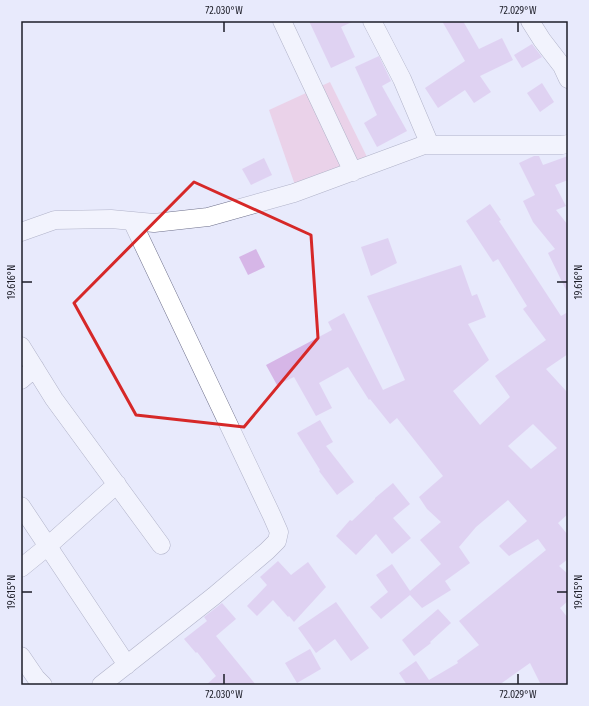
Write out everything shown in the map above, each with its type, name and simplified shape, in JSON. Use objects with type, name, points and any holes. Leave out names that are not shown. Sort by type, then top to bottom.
[{"type":"street","points":[[282,21],[353,172]]},
{"type":"street","points":[[372,21],[402,79],[430,145]]},
{"type":"street","points":[[530,21],[542,40],[562,66],[568,79]]},
{"type":"street","points":[[21,232],[55,220],[111,220],[154,223],[208,217],[294,194],[424,145],[568,144]]},
{"type":"street","points":[[101,685],[267,552],[277,541],[279,532],[132,221]]},
{"type":"street","points":[[21,346],[54,399],[162,545]]},
{"type":"street","points":[[21,380],[35,368]]},
{"type":"street","points":[[21,568],[48,546],[117,484]]},
{"type":"street","points":[[21,506],[127,665]]},
{"type":"street","points":[[21,656],[36,678],[43,685]]},
{"type":"highlighted area","points":[[194,182],[311,235],[318,338],[244,427],[136,415],[74,303]]},
{"type":"shaded area","points":[[330,82],[370,163],[296,188],[269,110]]},
{"type":"building","points":[[309,21],[354,21],[341,27],[355,57],[331,68]]},
{"type":"building","points":[[442,21],[463,21],[479,49],[502,38],[513,60],[480,76],[491,92],[474,103],[465,90],[438,108],[425,88],[465,61]]},
{"type":"building","points":[[532,44],[542,57],[522,68],[514,55]]},
{"type":"building","points":[[379,56],[391,81],[382,86],[407,131],[377,147],[364,123],[377,115],[355,67]]},
{"type":"building","points":[[542,83],[554,102],[540,112],[527,93]]},
{"type":"building","points":[[534,156],[539,156],[543,165],[568,156],[568,180],[555,185],[566,206],[556,210],[568,225],[568,294],[548,253],[555,249],[533,222],[523,201],[535,195],[519,163]]},
{"type":"building","points":[[264,158],[272,175],[251,185],[242,169]]},
{"type":"building","points":[[490,204],[501,220],[499,221],[561,316],[568,312],[568,354],[546,369],[568,393],[568,514],[558,523],[568,535],[568,559],[559,566],[568,574],[568,601],[560,608],[568,618],[568,685],[541,685],[530,663],[499,685],[407,685],[399,673],[416,661],[429,680],[458,663],[457,661],[479,645],[459,621],[546,550],[538,539],[509,556],[499,546],[527,521],[508,500],[476,527],[459,547],[470,563],[445,581],[451,590],[422,608],[410,595],[381,619],[370,607],[388,592],[376,575],[392,564],[410,591],[441,564],[420,540],[441,522],[427,509],[419,497],[443,476],[397,418],[390,424],[370,399],[369,400],[348,367],[319,383],[332,408],[316,416],[294,377],[277,385],[266,365],[332,330],[328,322],[344,313],[383,390],[405,380],[367,296],[461,265],[472,296],[477,294],[486,317],[468,324],[489,360],[453,391],[480,425],[510,397],[495,376],[546,340],[523,309],[527,306],[498,259],[493,262],[466,221]],"holes":[[[533,424],[557,448],[531,469],[508,446]]]},
{"type":"building","points":[[388,238],[397,263],[371,276],[361,247]]},
{"type":"building","points":[[256,249],[265,267],[248,275],[239,257]]},
{"type":"building","points":[[320,420],[333,442],[326,446],[354,482],[337,495],[319,471],[320,470],[297,433]]},
{"type":"building","points":[[393,483],[410,504],[393,518],[411,538],[392,554],[376,534],[356,555],[336,536],[350,520],[352,521],[375,498]]},
{"type":"building","points":[[278,561],[291,575],[308,562],[326,587],[294,622],[273,600],[257,616],[247,606],[267,585],[260,577]]},
{"type":"building","points":[[336,602],[369,648],[351,661],[335,639],[316,653],[298,628]]},
{"type":"building","points":[[222,603],[236,619],[216,636],[256,685],[206,685],[216,676],[197,652],[196,653],[184,639],[207,621],[204,617]]},
{"type":"building","points":[[438,609],[451,623],[430,642],[431,643],[414,656],[402,640]]},
{"type":"building","points":[[310,649],[321,669],[297,683],[285,663]]}]
